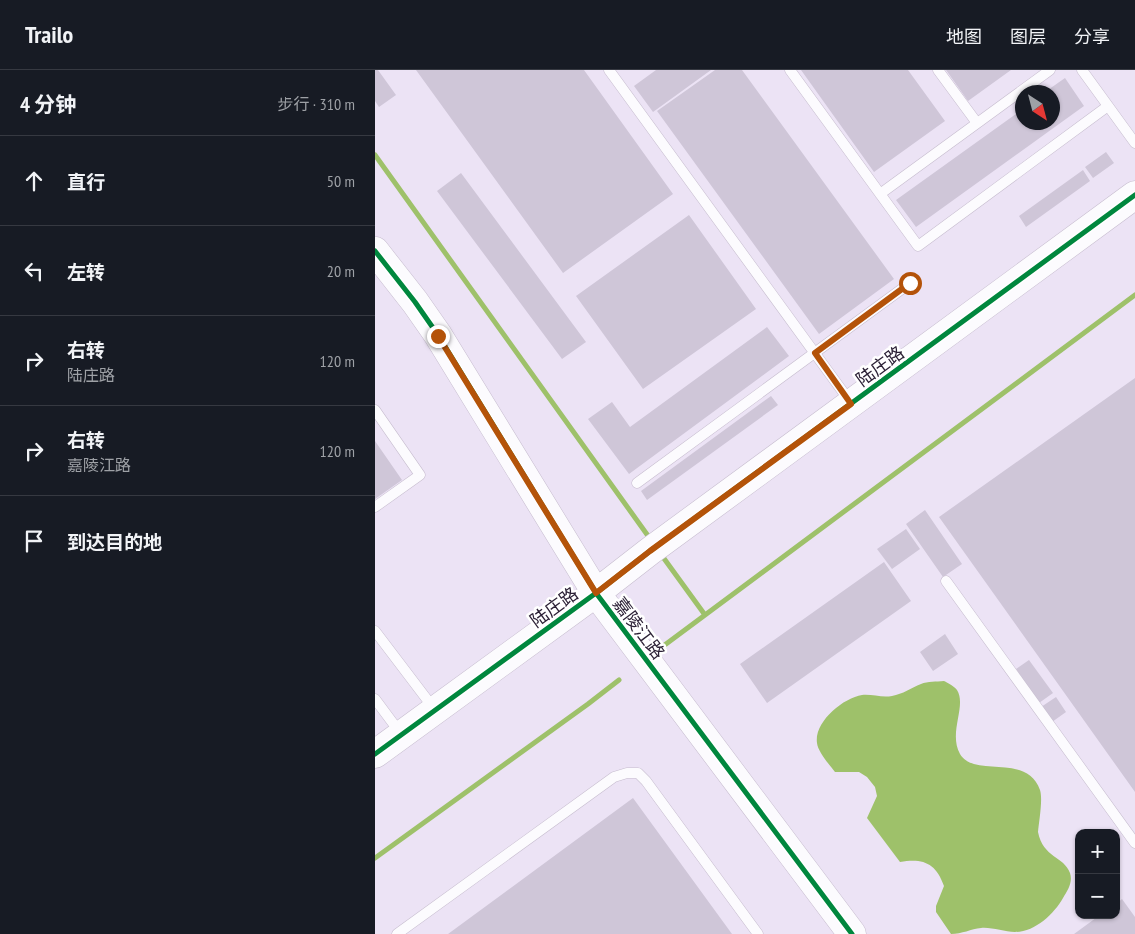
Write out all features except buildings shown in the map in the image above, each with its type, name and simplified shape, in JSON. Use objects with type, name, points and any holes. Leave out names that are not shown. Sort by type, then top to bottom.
[{"type":"street","name":"陆庄路","points":[[375,754],[1135,195]]},
{"type":"street","name":"嘉陵江路","points":[[375,251],[415,302],[438,336],[596,593],[852,934]]},
{"type":"lane","points":[[609,70],[851,404]]},
{"type":"lane","points":[[791,70],[918,246],[1108,106]]},
{"type":"lane","points":[[939,70],[977,123]]},
{"type":"lane","points":[[880,194],[1050,70]]},
{"type":"lane","points":[[1082,70],[1135,143]]},
{"type":"lane","points":[[637,483],[910,283]]},
{"type":"lane","points":[[375,410],[420,476],[375,507]]},
{"type":"lane","points":[[946,581],[1135,843]]},
{"type":"lane","points":[[375,631],[436,710]]},
{"type":"lane","points":[[375,698],[402,735]]},
{"type":"lane","points":[[397,934],[614,777],[627,773],[638,773],[646,781],[759,934]]},
{"type":"shaded area","points":[[944,681],[956,689],[960,696],[956,737],[960,754],[967,761],[977,765],[1013,769],[1024,772],[1033,779],[1041,794],[1038,832],[1041,841],[1049,852],[1067,867],[1070,873],[1071,880],[1067,892],[1059,904],[1049,916],[1030,929],[1015,932],[981,928],[951,934],[936,912],[936,906],[944,886],[937,872],[933,867],[922,862],[900,862],[867,818],[877,796],[875,787],[867,777],[859,772],[835,772],[819,750],[817,735],[825,719],[831,712],[854,697],[862,695],[892,696],[924,683]]},
{"type":"waterway","points":[[375,155],[651,540]]},
{"type":"waterway","points":[[662,647],[1135,295]]},
{"type":"waterway","points":[[660,553],[705,615]]},
{"type":"waterway","points":[[375,858],[619,680]]},
{"type":"cycle path","points":[[375,754],[1135,195]]},
{"type":"cycle path","points":[[375,251],[438,335],[596,593],[852,934]]},
{"type":"route","points":[[438,336],[596,593],[650,551],[851,404],[815,353],[910,283]]}]
